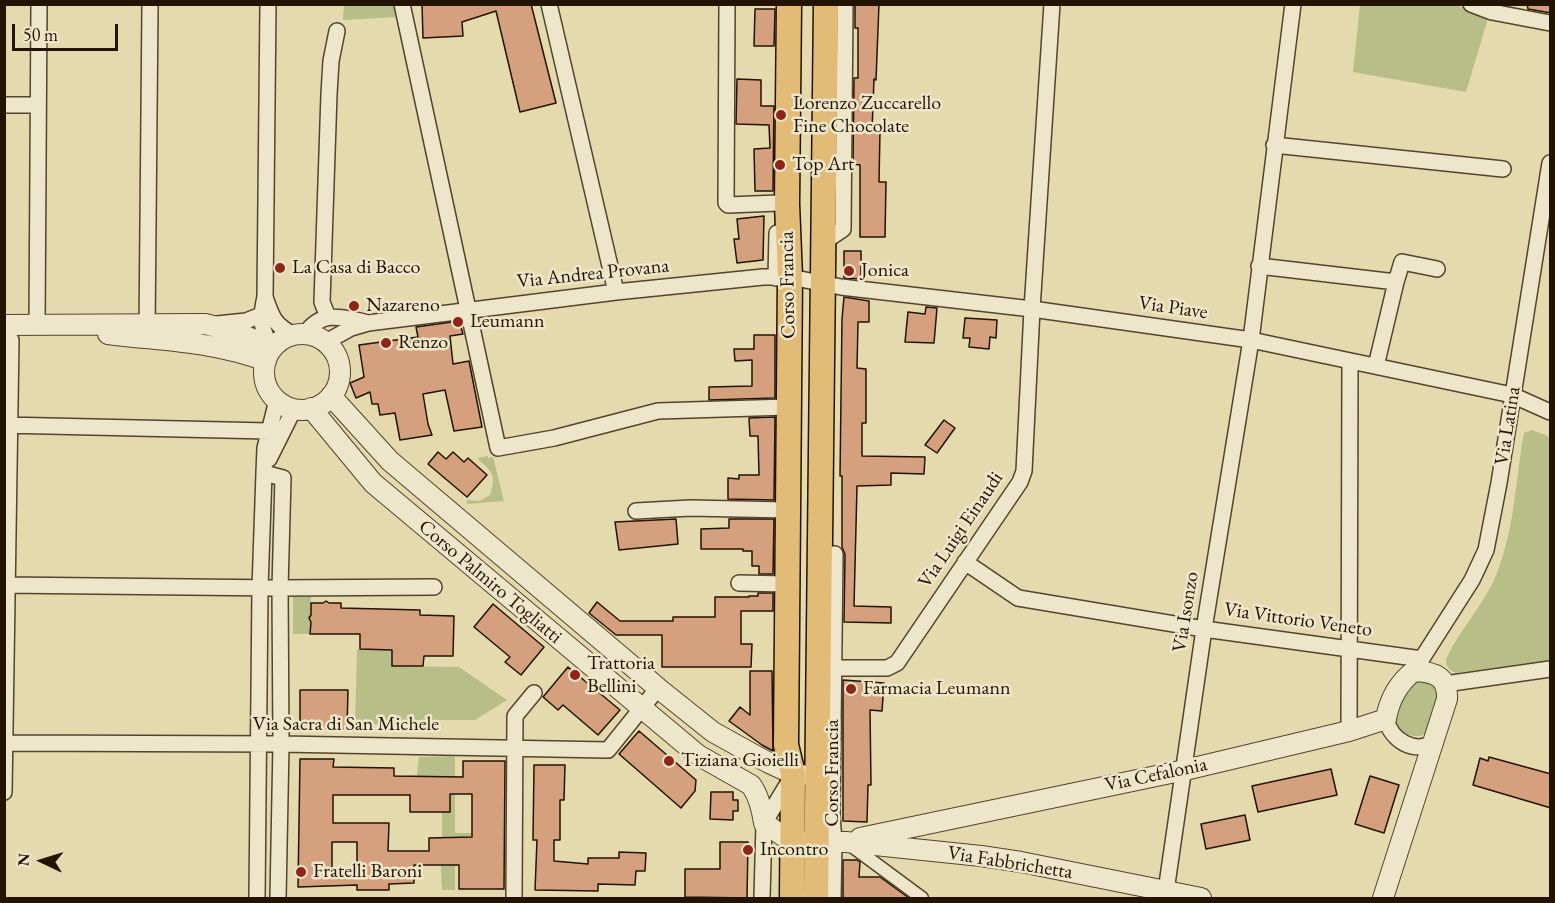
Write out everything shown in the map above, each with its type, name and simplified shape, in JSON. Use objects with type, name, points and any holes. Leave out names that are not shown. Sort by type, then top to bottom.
[{"type":"main road","name":"Corso Francia","points":[[789,4],[783,277],[788,407],[786,745],[793,774],[792,898]]},
{"type":"main road","name":"Corso Francia","points":[[816,898],[832,842],[819,776],[826,4]]},
{"type":"street","points":[[37,325],[39,4]]},
{"type":"street","points":[[147,331],[150,4]]},
{"type":"street","points":[[268,4],[265,297],[261,315],[269,354],[265,380],[276,400],[303,409]]},
{"type":"street","points":[[402,4],[498,447],[554,438],[658,411],[788,407]]},
{"type":"street","points":[[549,4],[616,292]]},
{"type":"street","name":"Corso Francia","points":[[727,4],[726,203],[728,206],[783,204]]},
{"type":"street","name":"Corso Francia","points":[[824,242],[843,229],[845,4]]},
{"type":"street","name":"Via Luigi Einaudi","points":[[834,668],[886,668],[897,663],[1020,482],[1024,471],[1052,4]]},
{"type":"street","name":"Via Isonzo","points":[[1166,891],[1204,629],[1251,340],[1293,4]]},
{"type":"street","points":[[1471,4],[1492,12],[1551,23]]},
{"type":"street","points":[[269,354],[282,340],[300,334],[320,319],[328,317],[322,302],[329,94],[331,61],[337,31]]},
{"type":"street","points":[[4,105],[38,105]]},
{"type":"street","points":[[1274,145],[1503,169]]},
{"type":"street","name":"Via Latina","points":[[1418,665],[1472,580],[1486,550],[1551,163]]},
{"type":"street","points":[[1376,366],[1402,262],[1437,269]]},
{"type":"street","points":[[1259,266],[1396,282]]},
{"type":"street","name":"Via Andrea Provana","points":[[326,342],[351,328],[368,323],[616,292],[763,277],[783,277],[823,284]]},
{"type":"street","name":"Via Piave","points":[[823,284],[1032,309],[1251,340],[1512,395],[1551,412]]},
{"type":"street","points":[[264,473],[272,450],[303,409],[324,402],[331,396],[338,383],[339,366],[332,349],[326,342],[279,327],[270,313],[265,297]]},
{"type":"street","points":[[4,792],[8,332],[37,325],[147,331],[246,321],[261,315]]},
{"type":"street","name":"Via Andrea Provana","points":[[328,317],[368,323]]},
{"type":"street","points":[[206,325],[237,332],[269,354]]},
{"type":"street","points":[[147,331],[242,352],[269,354]]},
{"type":"street","points":[[1349,731],[1350,361]]},
{"type":"street","name":"Corso Palmiro Togliatti","points":[[331,396],[390,461],[713,732],[793,774],[819,776]]},
{"type":"street","points":[[257,898],[260,588],[264,473],[268,431],[276,400]]},
{"type":"street","name":"Corso Palmiro Togliatti","points":[[303,409],[373,483],[642,710],[698,755],[751,785],[761,806],[764,823]]},
{"type":"street","points":[[8,425],[268,431]]},
{"type":"street","points":[[264,473],[283,478],[278,898]]},
{"type":"street","points":[[636,511],[690,508],[787,510]]},
{"type":"street","name":"Corso Francia","points":[[821,554],[835,554],[833,898]]},
{"type":"street","name":"Via Vittorio Veneto","points":[[965,562],[1018,598],[1204,629],[1348,649],[1418,665]]},
{"type":"street","points":[[739,583],[786,584]]},
{"type":"street","points":[[6,585],[260,588],[434,587]]},
{"type":"street","points":[[1383,898],[1435,742],[1447,699],[1445,684],[1438,676],[1418,665],[1404,678],[1392,698],[1386,719],[1393,735],[1406,744],[1422,747],[1435,742]]},
{"type":"street","points":[[1445,684],[1551,669]]},
{"type":"street","name":"Via Sacra di San Michele","points":[[5,743],[281,744],[609,750],[658,688]]},
{"type":"street","points":[[514,898],[515,716],[534,693]]},
{"type":"street","name":"Via Cefalonia","points":[[832,842],[1185,770],[1349,731],[1386,719]]},
{"type":"street","name":"Corso Francia","points":[[762,898],[764,823],[793,774]]},
{"type":"street","points":[[764,823],[792,842],[832,842]]},
{"type":"street","points":[[924,825],[924,849]]},
{"type":"street","name":"Corso Francia","points":[[832,842],[922,898]]},
{"type":"street","name":"Via Fabbrichetta","points":[[832,842],[924,849],[1021,862],[1201,898]]},
{"type":"green space","points":[[344,5],[395,5],[398,17],[343,20]]},
{"type":"green space","points":[[1360,5],[1454,5],[1489,15],[1466,92],[1353,72]]},
{"type":"green space","points":[[1532,430],[1550,437],[1550,660],[1456,673],[1448,668],[1446,659],[1494,580],[1505,547],[1512,513],[1524,433]]},
{"type":"green space","points":[[488,456],[488,458],[493,457],[504,501],[467,504],[467,500],[480,501],[490,495],[492,474],[477,458]]},
{"type":"green space","points":[[293,597],[311,597],[310,634],[293,634]]},
{"type":"green space","points":[[357,649],[392,650],[392,666],[459,667],[507,700],[475,720],[415,720],[414,725],[355,724]]},
{"type":"green space","points":[[1421,680],[1435,685],[1439,696],[1428,730],[1421,736],[1407,734],[1399,729],[1396,711],[1406,692],[1413,684]]},
{"type":"green space","points":[[455,756],[455,833],[472,833],[472,843],[508,843],[508,847],[455,847],[455,890],[442,890],[441,865],[452,865],[452,838],[442,837],[442,812],[450,812],[417,776],[419,757]]},
{"type":"building","points":[[422,4],[531,4],[556,103],[520,112],[496,11],[462,22],[463,36],[423,38]]},
{"type":"building","points":[[855,4],[879,4],[872,131],[880,131],[879,182],[886,182],[885,237],[860,237],[860,165],[853,164],[854,78],[858,78],[858,28],[855,28]]},
{"type":"building","points":[[1527,4],[1551,4],[1551,13],[1528,9]]},
{"type":"building","points":[[755,9],[775,9],[774,46],[754,46]]},
{"type":"building","points":[[737,79],[761,80],[761,106],[774,106],[773,191],[755,191],[754,149],[770,148],[769,125],[736,124]]},
{"type":"building","points":[[764,216],[763,260],[737,263],[734,239],[739,239],[737,219]]},
{"type":"building","points":[[844,251],[861,251],[861,279],[844,278]]},
{"type":"building","points":[[844,297],[869,301],[869,322],[858,322],[857,368],[866,369],[866,423],[862,423],[862,456],[925,457],[924,474],[891,473],[891,485],[857,486],[854,606],[891,607],[891,623],[844,622],[845,554],[842,547],[842,476],[840,476]]},
{"type":"building","points":[[926,307],[937,308],[934,343],[905,342],[908,312],[925,314]]},
{"type":"building","points":[[965,318],[997,320],[996,338],[990,337],[989,349],[969,347],[970,338],[963,338]]},
{"type":"building","points":[[459,321],[463,334],[450,336],[453,364],[469,361],[482,427],[454,431],[445,390],[423,394],[432,435],[400,440],[395,413],[380,415],[378,404],[372,404],[370,392],[356,398],[350,383],[364,377],[359,345],[418,337],[416,327]]},
{"type":"building","points":[[754,335],[775,335],[775,398],[709,400],[709,387],[752,386],[752,360],[735,361],[734,349],[754,349]]},
{"type":"building","points":[[775,417],[774,500],[728,499],[728,478],[739,479],[739,475],[759,475],[758,436],[750,436],[749,418]]},
{"type":"building","points":[[944,420],[955,428],[937,453],[925,445]]},
{"type":"building","points":[[438,452],[446,459],[453,452],[464,462],[468,458],[487,475],[467,497],[428,464]]},
{"type":"building","points":[[676,519],[678,544],[619,550],[615,522]]},
{"type":"building","points":[[729,519],[774,519],[773,574],[759,574],[759,566],[752,566],[752,551],[701,549],[701,529],[729,528]]},
{"type":"building","points":[[758,593],[773,593],[773,611],[741,611],[741,644],[752,644],[751,667],[662,667],[662,635],[616,635],[589,613],[597,602],[620,621],[673,621],[673,617],[715,617],[715,597],[749,597],[758,596]]},
{"type":"building","points":[[326,601],[341,603],[341,608],[420,610],[420,615],[454,616],[453,656],[424,656],[423,666],[392,666],[392,650],[360,649],[360,634],[310,634],[311,603]]},
{"type":"building","points":[[493,604],[544,647],[521,675],[505,662],[510,657],[474,627]]},
{"type":"building","points":[[568,667],[620,710],[598,735],[563,705],[558,710],[543,697]]},
{"type":"building","points":[[750,671],[772,671],[773,751],[729,721],[740,707],[750,715]]},
{"type":"building","points":[[843,680],[884,683],[882,711],[870,710],[871,785],[868,785],[867,822],[843,821]]},
{"type":"building","points":[[300,690],[348,690],[347,729],[300,728]]},
{"type":"building","points":[[639,731],[696,780],[695,791],[681,808],[619,754]]},
{"type":"building","points":[[1489,757],[1551,774],[1551,808],[1473,785],[1480,758],[1488,761]]},
{"type":"building","points":[[300,759],[334,759],[333,767],[394,768],[394,776],[463,777],[463,761],[505,761],[504,889],[459,889],[459,865],[414,865],[414,883],[389,884],[389,890],[357,890],[357,885],[298,887]],"holes":[[[450,794],[472,794],[472,837],[429,838],[429,851],[388,851],[389,823],[333,823],[333,795],[410,795],[410,812],[450,812]],[[332,842],[357,842],[357,871],[332,871]]]},
{"type":"building","points":[[534,765],[565,765],[564,800],[560,800],[560,840],[554,840],[554,861],[588,864],[588,858],[619,858],[619,852],[646,853],[645,871],[636,871],[635,885],[598,884],[598,891],[535,890],[537,840],[533,840]]},
{"type":"building","points":[[1331,769],[1337,795],[1258,812],[1252,786]]},
{"type":"building","points":[[1370,776],[1399,785],[1384,833],[1355,824]]},
{"type":"building","points":[[711,792],[733,792],[733,800],[738,800],[738,811],[733,811],[733,820],[710,819]]},
{"type":"building","points":[[1245,815],[1250,840],[1206,849],[1201,824]]},
{"type":"building","points":[[720,842],[748,842],[747,898],[685,897],[685,869],[720,869]]},
{"type":"building","points":[[843,860],[857,860],[860,862],[859,877],[880,877],[909,898],[843,898]]},
{"type":"place","name":"Lorenzo Zuccarello Fine Chocolate","points":[[781,115]]},
{"type":"place","name":"Top Art","points":[[780,165]]},
{"type":"place","name":"La Casa di Bacco","points":[[280,268]]},
{"type":"place","name":"Jonica","points":[[849,271]]},
{"type":"place","name":"Nazareno","points":[[354,306]]},
{"type":"place","name":"Leumann","points":[[458,322]]},
{"type":"place","name":"Renzo","points":[[386,343]]},
{"type":"place","name":"Trattoria Bellini","points":[[575,675]]},
{"type":"place","name":"Farmacia Leumann","points":[[851,689]]},
{"type":"place","name":"Tiziana Gioielli","points":[[669,761]]},
{"type":"place","name":"Incontro","points":[[748,850]]},
{"type":"place","name":"Fratelli Baroni","points":[[301,872]]}]
